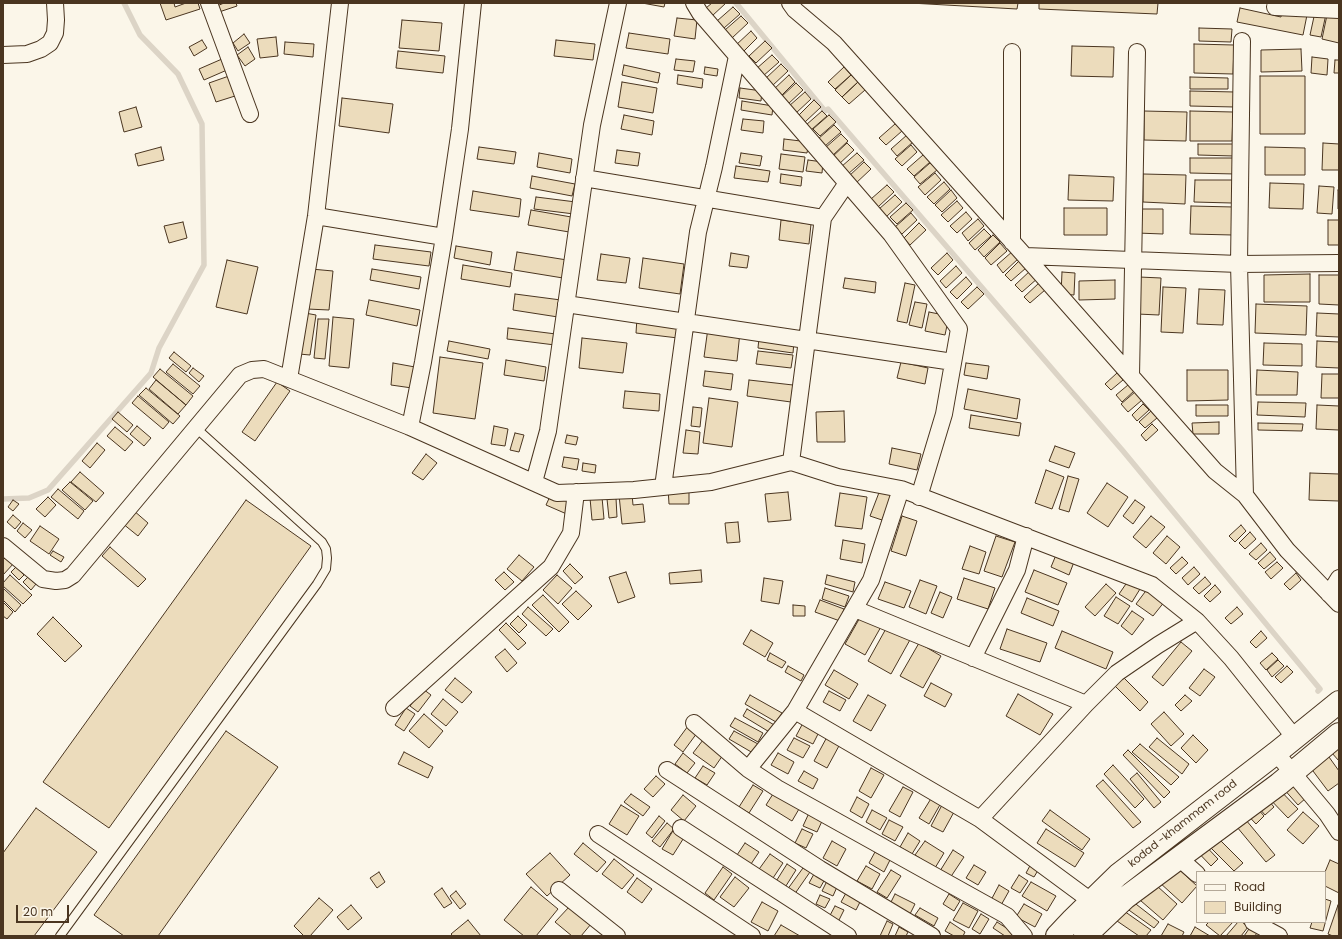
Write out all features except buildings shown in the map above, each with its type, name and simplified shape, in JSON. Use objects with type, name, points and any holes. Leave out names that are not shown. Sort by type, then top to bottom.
[{"type":"main road","name":"kodad -khammam road","points":[[1057,936],[1118,875],[1276,753],[1339,702]]},
{"type":"main road","points":[[1092,934],[1125,898],[1280,784],[1339,734]]},
{"type":"street","points":[[3,55],[27,54],[41,49],[50,43],[55,33],[55,3]]},
{"type":"street","points":[[209,3],[250,114]]},
{"type":"street","points":[[289,379],[316,216],[340,3]]},
{"type":"street","points":[[410,427],[444,237],[460,129],[473,3]]},
{"type":"street","points":[[534,482],[548,431],[592,125],[618,3]]},
{"type":"street","points":[[694,3],[700,13],[891,234],[959,329],[944,414],[919,497]]},
{"type":"street","points":[[790,3],[795,10],[834,43],[1215,471],[1245,495],[1287,550],[1334,599]]},
{"type":"street","points":[[1275,7],[1339,10]]},
{"type":"street","points":[[1242,41],[1239,264],[1245,495]]},
{"type":"street","points":[[1012,52],[1012,242]]},
{"type":"street","points":[[1131,376],[1137,52]]},
{"type":"street","points":[[663,487],[698,232],[707,198],[737,56]]},
{"type":"street","points":[[584,178],[823,218]]},
{"type":"street","points":[[791,462],[823,218],[847,183]]},
{"type":"street","points":[[316,216],[444,237]]},
{"type":"street","points":[[1025,256],[1239,264],[1339,263]]},
{"type":"street","points":[[566,304],[953,362]]},
{"type":"street","points":[[3,546],[43,579],[56,581],[65,580],[73,575],[240,375],[252,370],[264,369],[410,427],[557,493],[634,490],[710,482],[791,462],[838,477],[901,489],[1152,585],[1198,621],[1231,658],[1295,738]]},
{"type":"street","points":[[748,769],[795,711],[871,580],[901,489]]},
{"type":"street","points":[[394,708],[551,567],[571,534],[576,492]]},
{"type":"street","points":[[973,658],[1017,570],[1026,536]]},
{"type":"street","points":[[1334,599],[1339,578]]},
{"type":"street","points":[[854,609],[1086,704]]},
{"type":"street","points":[[980,819],[1086,704],[1117,673],[1158,645],[1198,621]]},
{"type":"street","points":[[795,711],[980,819],[1091,901]]},
{"type":"street","points":[[694,723],[748,769],[777,788],[1007,916],[1024,936]]},
{"type":"street","points":[[1276,753],[1339,832]]},
{"type":"street","points":[[667,770],[820,869],[932,936]]},
{"type":"street","points":[[681,828],[848,936]]},
{"type":"street","points":[[598,834],[752,936]]},
{"type":"street","points":[[1179,858],[1196,873]]},
{"type":"street","points":[[560,890],[617,936]]},
{"type":"street","points":[[1255,923],[1279,936]]},
{"type":"lane","points":[[60,936],[317,584],[326,569],[326,549],[322,542],[196,428]]},
{"type":"waterway","points":[[3,499],[29,498],[48,490],[151,373],[159,348],[204,265],[202,124],[178,74],[140,35],[124,3]]},
{"type":"waterway","points":[[736,3],[825,111],[828,109],[1123,451],[1320,689],[1318,691]]}]
